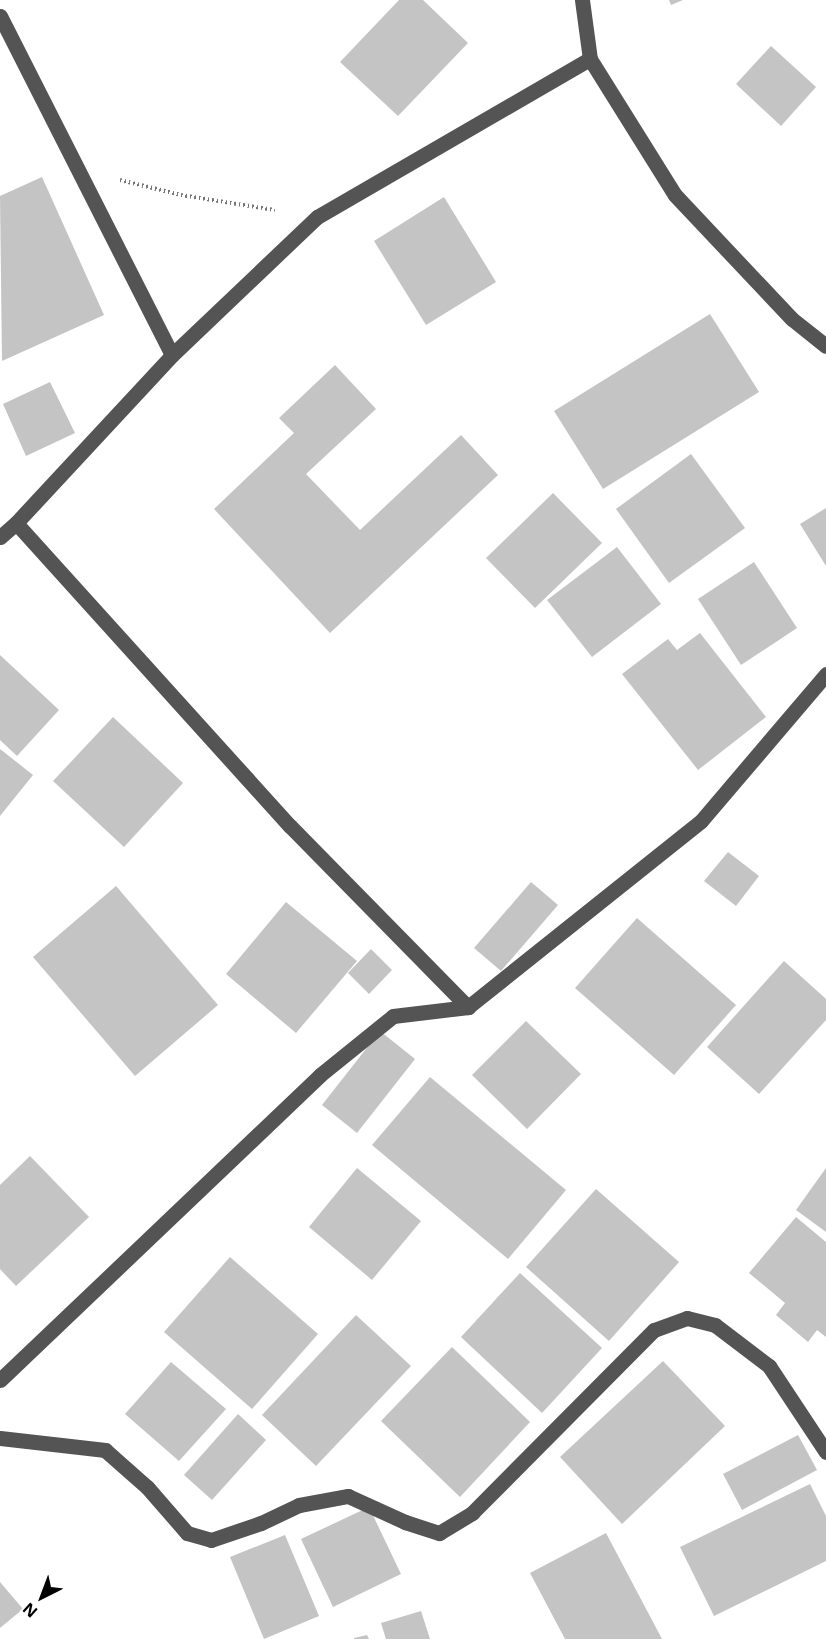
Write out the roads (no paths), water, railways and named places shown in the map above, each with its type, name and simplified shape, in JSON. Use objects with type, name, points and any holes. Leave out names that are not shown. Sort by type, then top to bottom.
[{"type":"street","points":[[582,0],[590,59],[675,195],[792,319],[826,346]]},
{"type":"street","points":[[0,16],[172,355]]},
{"type":"street","points":[[0,537],[16,523],[172,355],[317,217],[590,59]]},
{"type":"street","points":[[16,523],[290,826],[468,1007]]},
{"type":"street","points":[[0,1380],[320,1075],[393,1016],[468,1007],[701,820],[826,674]]},
{"type":"street","points":[[0,1438],[105,1450],[147,1487],[187,1533],[211,1540],[261,1523],[299,1505],[348,1496],[405,1522],[438,1533],[472,1513],[654,1330],[687,1318],[715,1325],[769,1366],[826,1452]]}]
